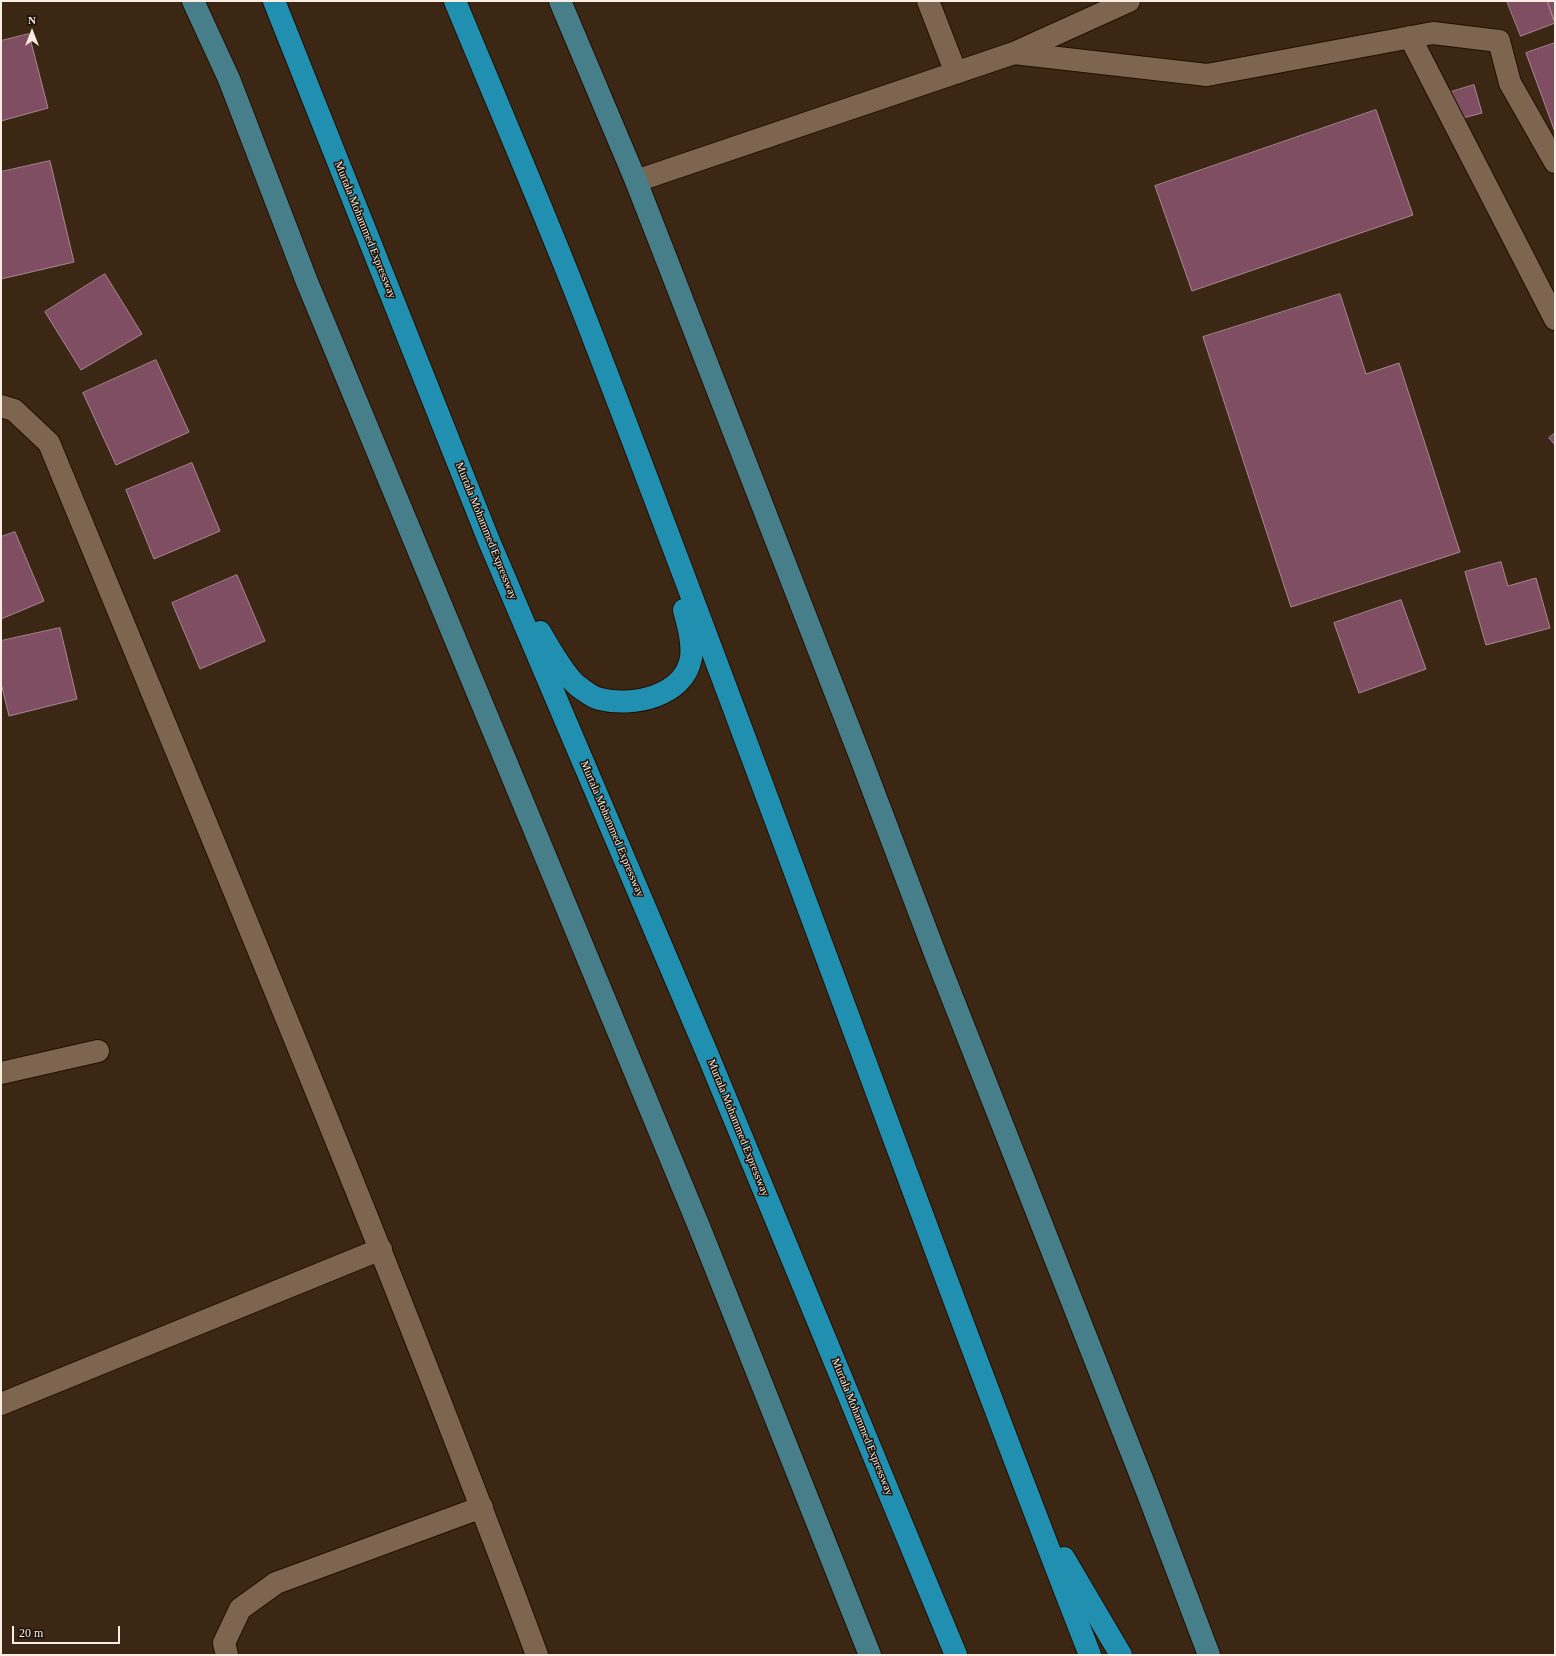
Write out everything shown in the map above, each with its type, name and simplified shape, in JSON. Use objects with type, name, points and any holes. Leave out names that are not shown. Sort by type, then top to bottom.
[{"type":"highway","name":"Murtala Mohammed Expressway","points":[[274,1],[489,541],[707,1052],[956,1655]]},
{"type":"highway","points":[[455,1],[582,310],[656,503],[1030,1502],[1090,1655]]},
{"type":"highway","points":[[489,541],[553,655],[577,686],[598,699],[621,702],[648,698],[669,690],[685,675],[691,658],[690,635],[656,503]]},
{"type":"highway","points":[[1030,1502],[1122,1655]]},
{"type":"main road","points":[[193,1],[229,79],[307,282],[700,1229],[870,1655]]},
{"type":"main road","points":[[560,1],[636,182],[857,748],[939,964],[1148,1494],[1209,1655]]},
{"type":"street","points":[[928,1],[956,73]]},
{"type":"street","points":[[636,182],[1014,53],[1129,1]]},
{"type":"street","points":[[1014,53],[1207,75],[1433,33],[1500,41],[1510,83],[1555,162]]},
{"type":"street","points":[[1410,37],[1555,319]]},
{"type":"street","points":[[1,406],[14,410],[49,444],[381,1249],[482,1507],[537,1655]]},
{"type":"street","points":[[1,1074],[98,1051]]},
{"type":"street","points":[[1,1404],[381,1249]]},
{"type":"street","points":[[226,1655],[224,1643],[240,1609],[276,1582],[482,1507]]},
{"type":"building","points":[[1507,1],[1547,1],[1555,23],[1521,36]]},
{"type":"building","points":[[1548,1],[1555,1],[1555,20],[1554,20]]},
{"type":"building","points":[[29,34],[48,108],[1,121],[1,41]]},
{"type":"building","points":[[1555,43],[1555,132],[1526,53]]},
{"type":"building","points":[[1474,85],[1482,113],[1459,119],[1451,92]]},
{"type":"building","points":[[1376,110],[1413,215],[1192,291],[1155,186]]},
{"type":"building","points":[[50,161],[74,262],[1,279],[1,172]]},
{"type":"building","points":[[105,274],[142,334],[81,370],[45,312]]},
{"type":"building","points":[[1340,294],[1366,374],[1399,363],[1460,552],[1291,607],[1203,337]]},
{"type":"building","points":[[156,360],[189,432],[116,465],[83,393]]},
{"type":"building","points":[[1555,433],[1555,445],[1549,438]]},
{"type":"building","points":[[192,463],[220,531],[154,559],[126,490]]},
{"type":"building","points":[[15,532],[44,601],[1,619],[1,537]]},
{"type":"building","points":[[1501,562],[1508,586],[1536,578],[1550,628],[1486,645],[1465,572]]},
{"type":"building","points":[[237,575],[265,641],[200,669],[172,603]]},
{"type":"building","points":[[1401,600],[1426,669],[1359,693],[1334,623]]},
{"type":"building","points":[[60,628],[77,699],[9,716],[1,683],[1,641]]}]
